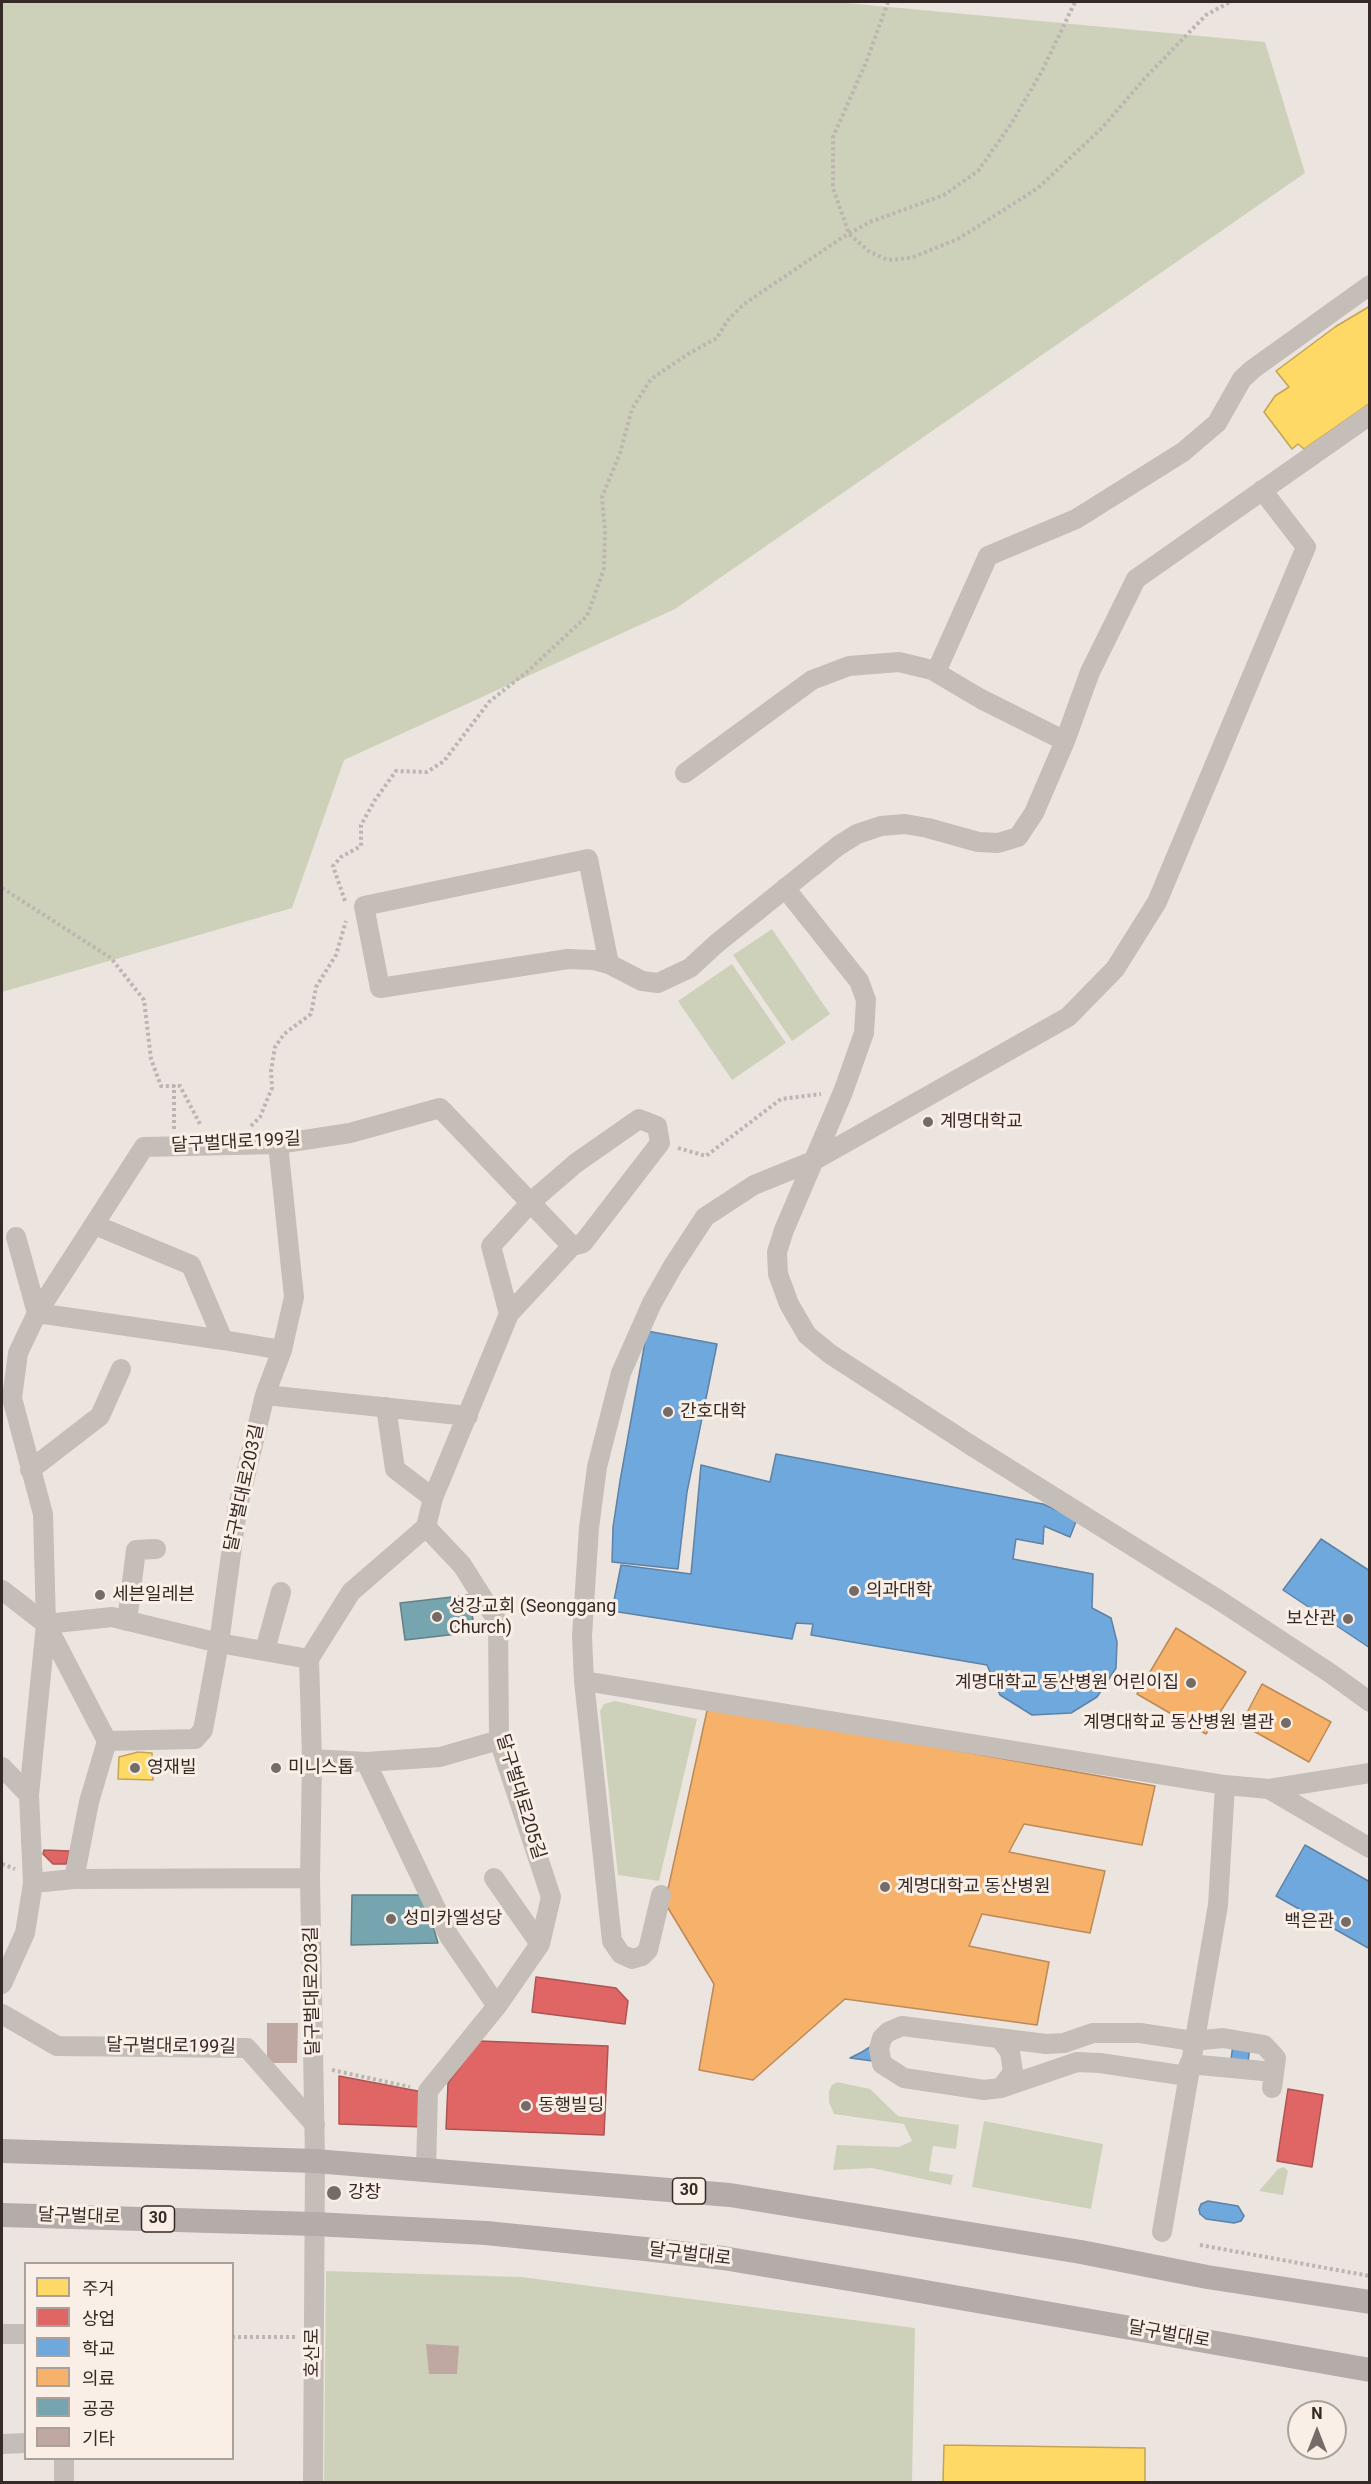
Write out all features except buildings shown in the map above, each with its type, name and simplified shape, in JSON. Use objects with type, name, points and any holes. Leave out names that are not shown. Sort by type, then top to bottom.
[{"type":"main road","name":"30","points":[[2,2151],[315,2161],[730,2195],[1081,2252],[1207,2277],[1370,2302]]},
{"type":"main road","name":"달구벌대로","points":[[2,2215],[315,2224],[486,2233],[723,2258],[1370,2370]]},
{"type":"street","points":[[936,672],[988,556],[1076,519],[1183,452],[1217,423],[1242,379],[1253,369],[1370,285]]},
{"type":"street","points":[[609,964],[588,859],[364,906],[380,988],[568,959],[590,959],[609,964],[642,981],[658,983],[690,968],[785,888],[838,846],[857,834],[881,826],[905,824],[978,842],[998,843],[1018,837],[1034,813],[1065,741],[1090,672],[1136,579],[1370,415]]},
{"type":"street","points":[[661,1895],[648,1950],[642,1956],[632,1959],[621,1954],[612,1941],[584,1681],[582,1636],[589,1528],[597,1467],[621,1373],[652,1303],[705,1217],[754,1185],[813,1161],[1068,1017],[1115,969],[1157,902],[1306,548],[1262,490]]},
{"type":"street","points":[[685,773],[812,680],[849,666],[899,662],[936,672],[981,699],[1065,741]]},
{"type":"street","points":[[785,888],[859,981],[866,1000],[864,1033],[843,1092],[777,1252],[778,1274],[789,1304],[807,1335],[830,1354],[972,1446],[1222,1602],[1370,1702]]},
{"type":"street","name":"달구벌대로199길","points":[[2,1984],[25,1933],[33,1883],[29,1795],[46,1624],[43,1514],[7,1397],[18,1353],[37,1313],[144,1147],[278,1144],[350,1133],[440,1108],[532,1201],[572,1246]]},
{"type":"street","points":[[46,1624],[112,1617],[219,1643],[309,1659],[351,1592],[426,1527],[433,1498],[509,1314],[572,1246],[583,1243],[660,1143],[657,1126],[639,1119],[576,1163],[532,1201],[491,1246],[509,1314]]},
{"type":"street","name":"달구벌대로203길","points":[[219,1643],[237,1510],[265,1395],[282,1350],[294,1297],[278,1144]]},
{"type":"street","points":[[95,1225],[191,1265],[223,1340]]},
{"type":"street","points":[[16,1237],[37,1313],[282,1350]]},
{"type":"street","points":[[30,1470],[100,1416],[121,1369]]},
{"type":"street","points":[[265,1395],[468,1416]]},
{"type":"street","points":[[387,1407],[395,1469],[433,1498]]},
{"type":"street","name":"달구벌대로205길","points":[[426,1527],[462,1564],[498,1622],[499,1740],[551,1897],[540,1944],[497,2006],[428,2091]]},
{"type":"street","points":[[127,1621],[136,1550],[156,1549]]},
{"type":"street","name":"달구벌대로199길","points":[[2,1590],[46,1624],[107,1741]]},
{"type":"street","points":[[265,1650],[281,1592]]},
{"type":"street","points":[[74,1879],[89,1802],[107,1741],[195,1739],[203,1730],[219,1643]]},
{"type":"street","name":"달구벌대로203길","points":[[309,1659],[312,1759],[310,1878],[315,2066],[315,2224]]},
{"type":"street","points":[[584,1681],[1225,1785],[1269,1789],[1370,1773]]},
{"type":"street","points":[[312,1759],[366,1762],[440,1757],[499,1740]]},
{"type":"street","points":[[366,1762],[449,1936],[497,2006]]},
{"type":"street","points":[[2,1767],[29,1795]]},
{"type":"street","points":[[1162,2232],[1218,1905],[1225,1785]]},
{"type":"street","points":[[1269,1789],[1370,1848]]},
{"type":"street","points":[[33,1883],[74,1879],[310,1878]]},
{"type":"street","points":[[494,1878],[540,1944]]},
{"type":"street","name":"달구벌대로199길","points":[[2,2014],[57,2046],[247,2048],[315,2125]]},
{"type":"street","points":[[903,2026],[1046,2044],[1064,2043],[1093,2033],[1126,2032],[1193,2041],[1223,2038],[1264,2045],[1276,2058],[1273,2080],[1188,2070],[1077,2062],[1001,2088],[973,2089],[904,2078],[882,2064],[879,2049],[882,2038],[888,2032],[903,2026]]},
{"type":"street","points":[[1001,2040],[1011,2052],[1013,2072],[1001,2088]]},
{"type":"street","points":[[426,2170],[428,2091]]},
{"type":"street","name":"호산로","points":[[313,2482],[315,2224]]},
{"type":"street","points":[[2,2334],[24,2334]]},
{"type":"street","points":[[2,2444],[24,2443]]},
{"type":"street","points":[[64,2460],[64,2482]]},
{"type":"path","points":[[888,2],[867,60],[833,137],[833,189],[849,234],[870,252],[888,260],[911,258],[958,239],[1038,188],[1102,128],[1145,78],[1206,15],[1230,2]]},
{"type":"path","points":[[346,907],[341,884],[333,866],[341,857],[361,846],[362,825],[375,800],[396,771],[427,772],[444,761],[489,702],[528,671],[587,616],[604,569],[605,531],[602,497],[620,453],[632,409],[651,380],[688,354],[717,338],[727,321],[744,304],[849,234],[870,222],[944,195],[978,171],[1011,124],[1042,71],[1075,2]]},
{"type":"path","points":[[2,888],[111,958],[144,1000],[151,1059],[161,1086],[180,1086],[200,1125],[222,1140],[235,1145],[260,1117],[272,1088],[270,1071],[275,1047],[284,1034],[310,1014],[316,987],[336,955],[347,918]]},
{"type":"path","points":[[168,1146],[175,1125],[172,1102],[174,1085]]},
{"type":"path","points":[[660,1143],[706,1156],[781,1099],[843,1092]]},
{"type":"path","points":[[315,2066],[428,2091]]},
{"type":"path","points":[[1200,2245],[1370,2276]]},
{"type":"path","points":[[234,2337],[314,2337]]},
{"type":"green space","points":[[2,2],[836,2],[1265,42],[1305,173],[675,609],[344,760],[292,908],[2,992]]},
{"type":"green space","points":[[772,929],[830,1014],[792,1041],[733,955]]},
{"type":"green space","points":[[732,964],[786,1043],[732,1080],[678,1001]]},
{"type":"green space","points":[[615,1701],[697,1719],[659,1881],[618,1875],[600,1711],[604,1704]]},
{"type":"green space","points":[[837,2082],[870,2089],[898,2116],[959,2125],[956,2149],[933,2146],[929,2171],[953,2175],[951,2185],[872,2168],[833,2170],[837,2145],[899,2147],[912,2141],[904,2124],[834,2114],[829,2102],[829,2091]]},
{"type":"green space","points":[[984,2121],[1103,2144],[1091,2209],[972,2187]]},
{"type":"green space","points":[[1284,2167],[1288,2171],[1283,2195],[1259,2191],[1278,2169]]},
{"type":"green space","points":[[326,2271],[521,2277],[915,2328],[912,2482],[324,2482]]},
{"type":"place","name":"계명대학교","points":[[928,1122]]},
{"type":"place","name":"간호대학","points":[[668,1412]]},
{"type":"place","name":"의과대학","points":[[854,1591]]},
{"type":"place","name":"세븐일레븐","points":[[100,1595]]},
{"type":"place","name":"성강교회 (Seonggang Church)","points":[[437,1617]]},
{"type":"place","name":"보산관","points":[[1348,1619]]},
{"type":"place","name":"계명대학교 동산병원 어린이집","points":[[1191,1683]]},
{"type":"place","name":"계명대학교 동산병원 별관","points":[[1286,1723]]},
{"type":"place","name":"영재빌","points":[[135,1768]]},
{"type":"place","name":"미니스톱","points":[[276,1768]]},
{"type":"place","name":"계명대학교 동산병원","points":[[885,1887]]},
{"type":"place","name":"성미카엘성당","points":[[391,1919]]},
{"type":"place","name":"백은관","points":[[1346,1922]]},
{"type":"place","name":"동행빌딩","points":[[526,2106]]},
{"type":"place","name":"강창","points":[[334,2193]]}]
